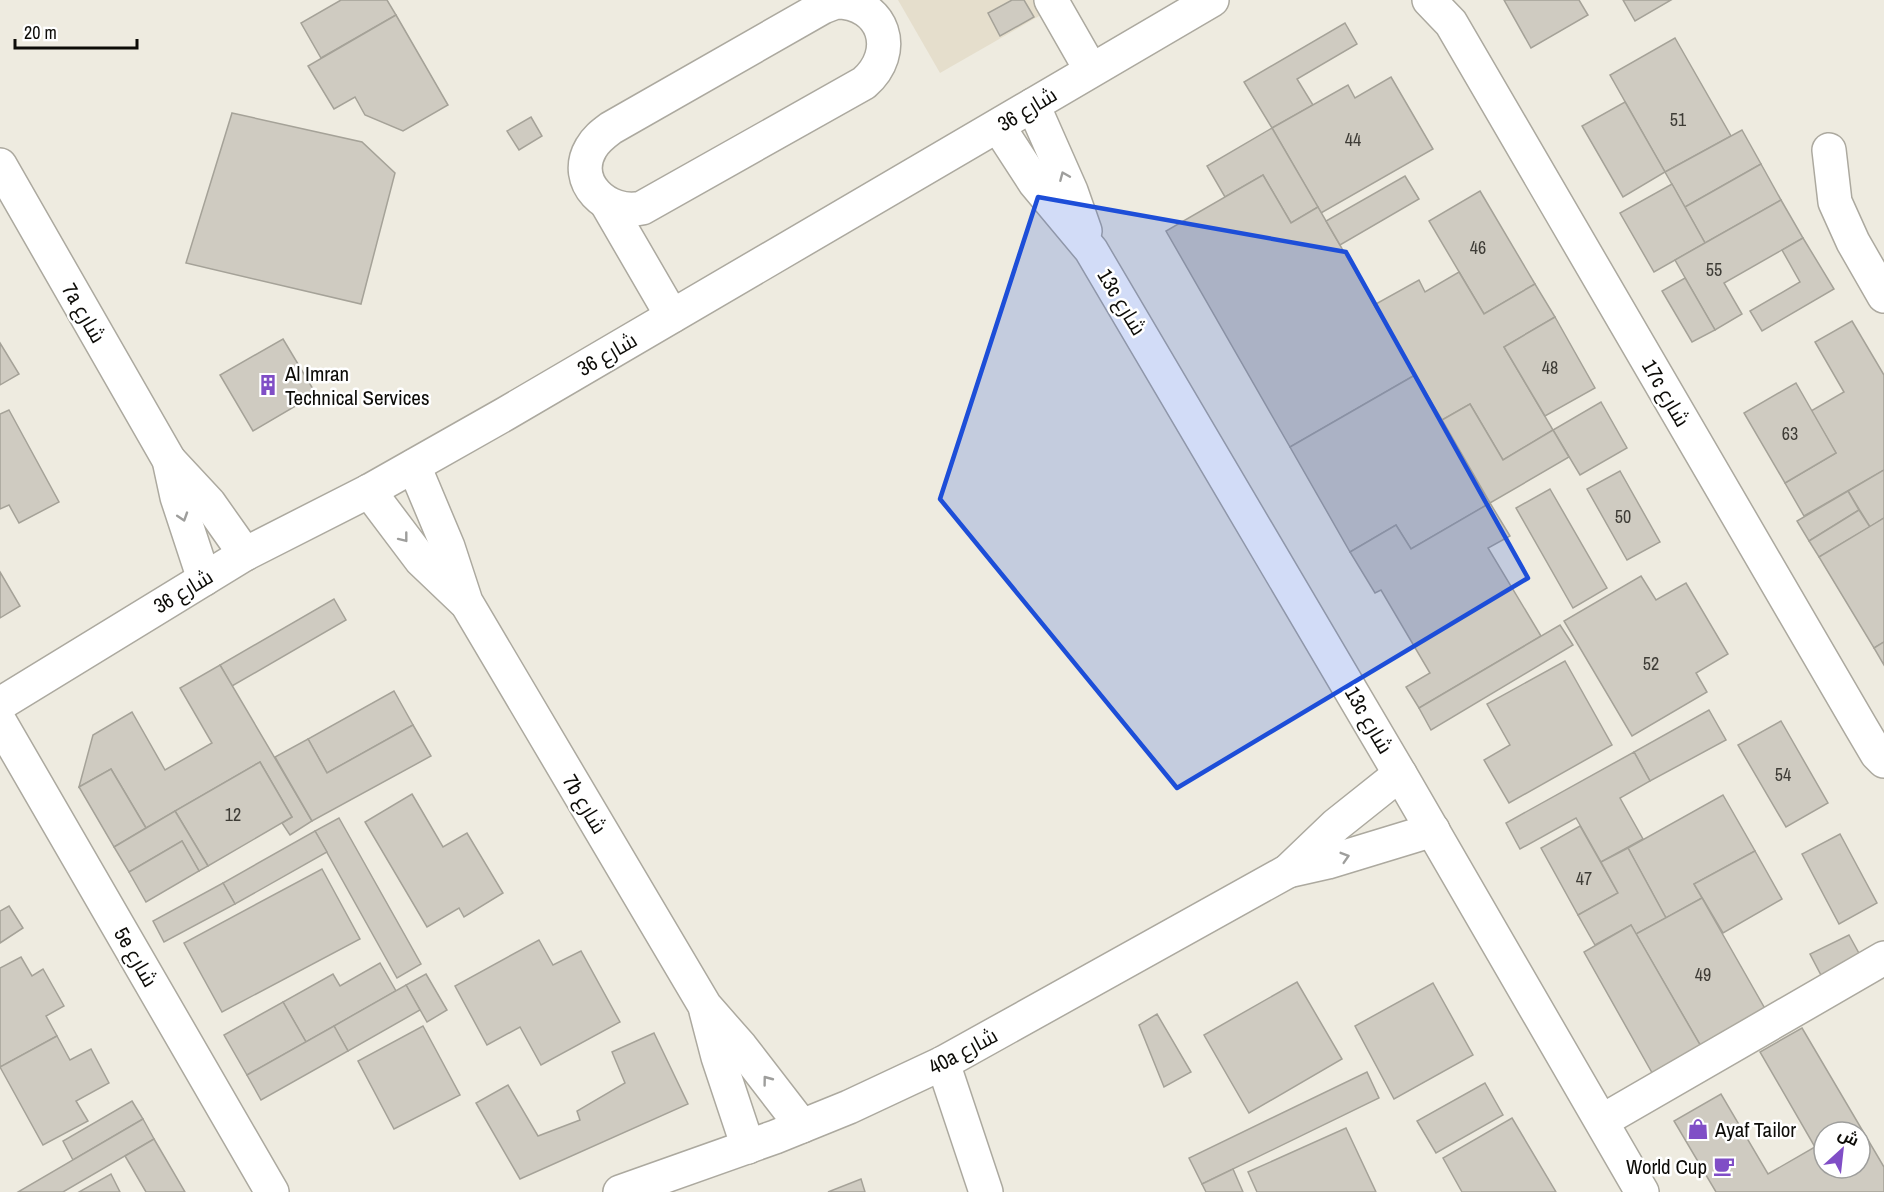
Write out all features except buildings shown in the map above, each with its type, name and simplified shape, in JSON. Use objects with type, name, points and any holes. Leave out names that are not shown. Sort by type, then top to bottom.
[{"type":"street","points":[[1051,0],[1092,70]]},
{"type":"street","name":"شارع 36","points":[[0,704],[245,554],[414,466],[1212,0]]},
{"type":"street","points":[[607,204],[622,210],[642,208],[864,83],[881,63],[884,37],[879,24],[860,6],[836,2],[823,7],[611,128],[598,138],[590,150],[586,165],[588,180],[595,194],[607,204],[672,316]]},
{"type":"street","name":"17c شارع","points":[[1442,8],[1854,717],[1877,754],[1884,761]]},
{"type":"street","name":"13c شارع","points":[[1033,105],[1078,210],[1091,250]]},
{"type":"street","name":"13c شارع","points":[[998,126],[1035,183],[1091,250],[1433,830],[1642,1192]]},
{"type":"street","points":[[1829,150],[1835,202],[1853,242],[1884,296]]},
{"type":"street","name":"7a شارع","points":[[0,165],[169,460],[209,503],[245,554]]},
{"type":"street","name":"7a شارع","points":[[169,460],[177,497],[204,579]]},
{"type":"street","name":"7b شارع","points":[[414,466],[448,547],[466,602],[705,1006],[741,1047],[802,1126]]},
{"type":"street","name":"7b شارع","points":[[369,491],[421,560],[466,602]]},
{"type":"street","name":"5e شارع","points":[[0,722],[272,1192]]},
{"type":"street","name":"40a شارع","points":[[1288,872],[1336,825],[1400,774]]},
{"type":"street","name":"40a شارع","points":[[620,1192],[802,1126],[849,1107],[943,1063],[1288,872],[1433,830]]},
{"type":"street","points":[[1602,1121],[1884,958]]},
{"type":"street","name":"7b شارع","points":[[705,1006],[718,1057],[748,1147]]},
{"type":"street","points":[[943,1063],[986,1192]]},
{"type":"highlighted area","points":[[1038,197],[1346,252],[1528,578],[1177,788],[940,499]]},
{"type":"shaded area","points":[[898,0],[1067,0],[940,73]]},
{"type":"place","name":"Al Imran Technical Services","points":[[268,385]]},
{"type":"place","name":"Ayaf Tailor","points":[[1698,1129]]},
{"type":"place","name":"World Cup","points":[[1724,1166]]}]
